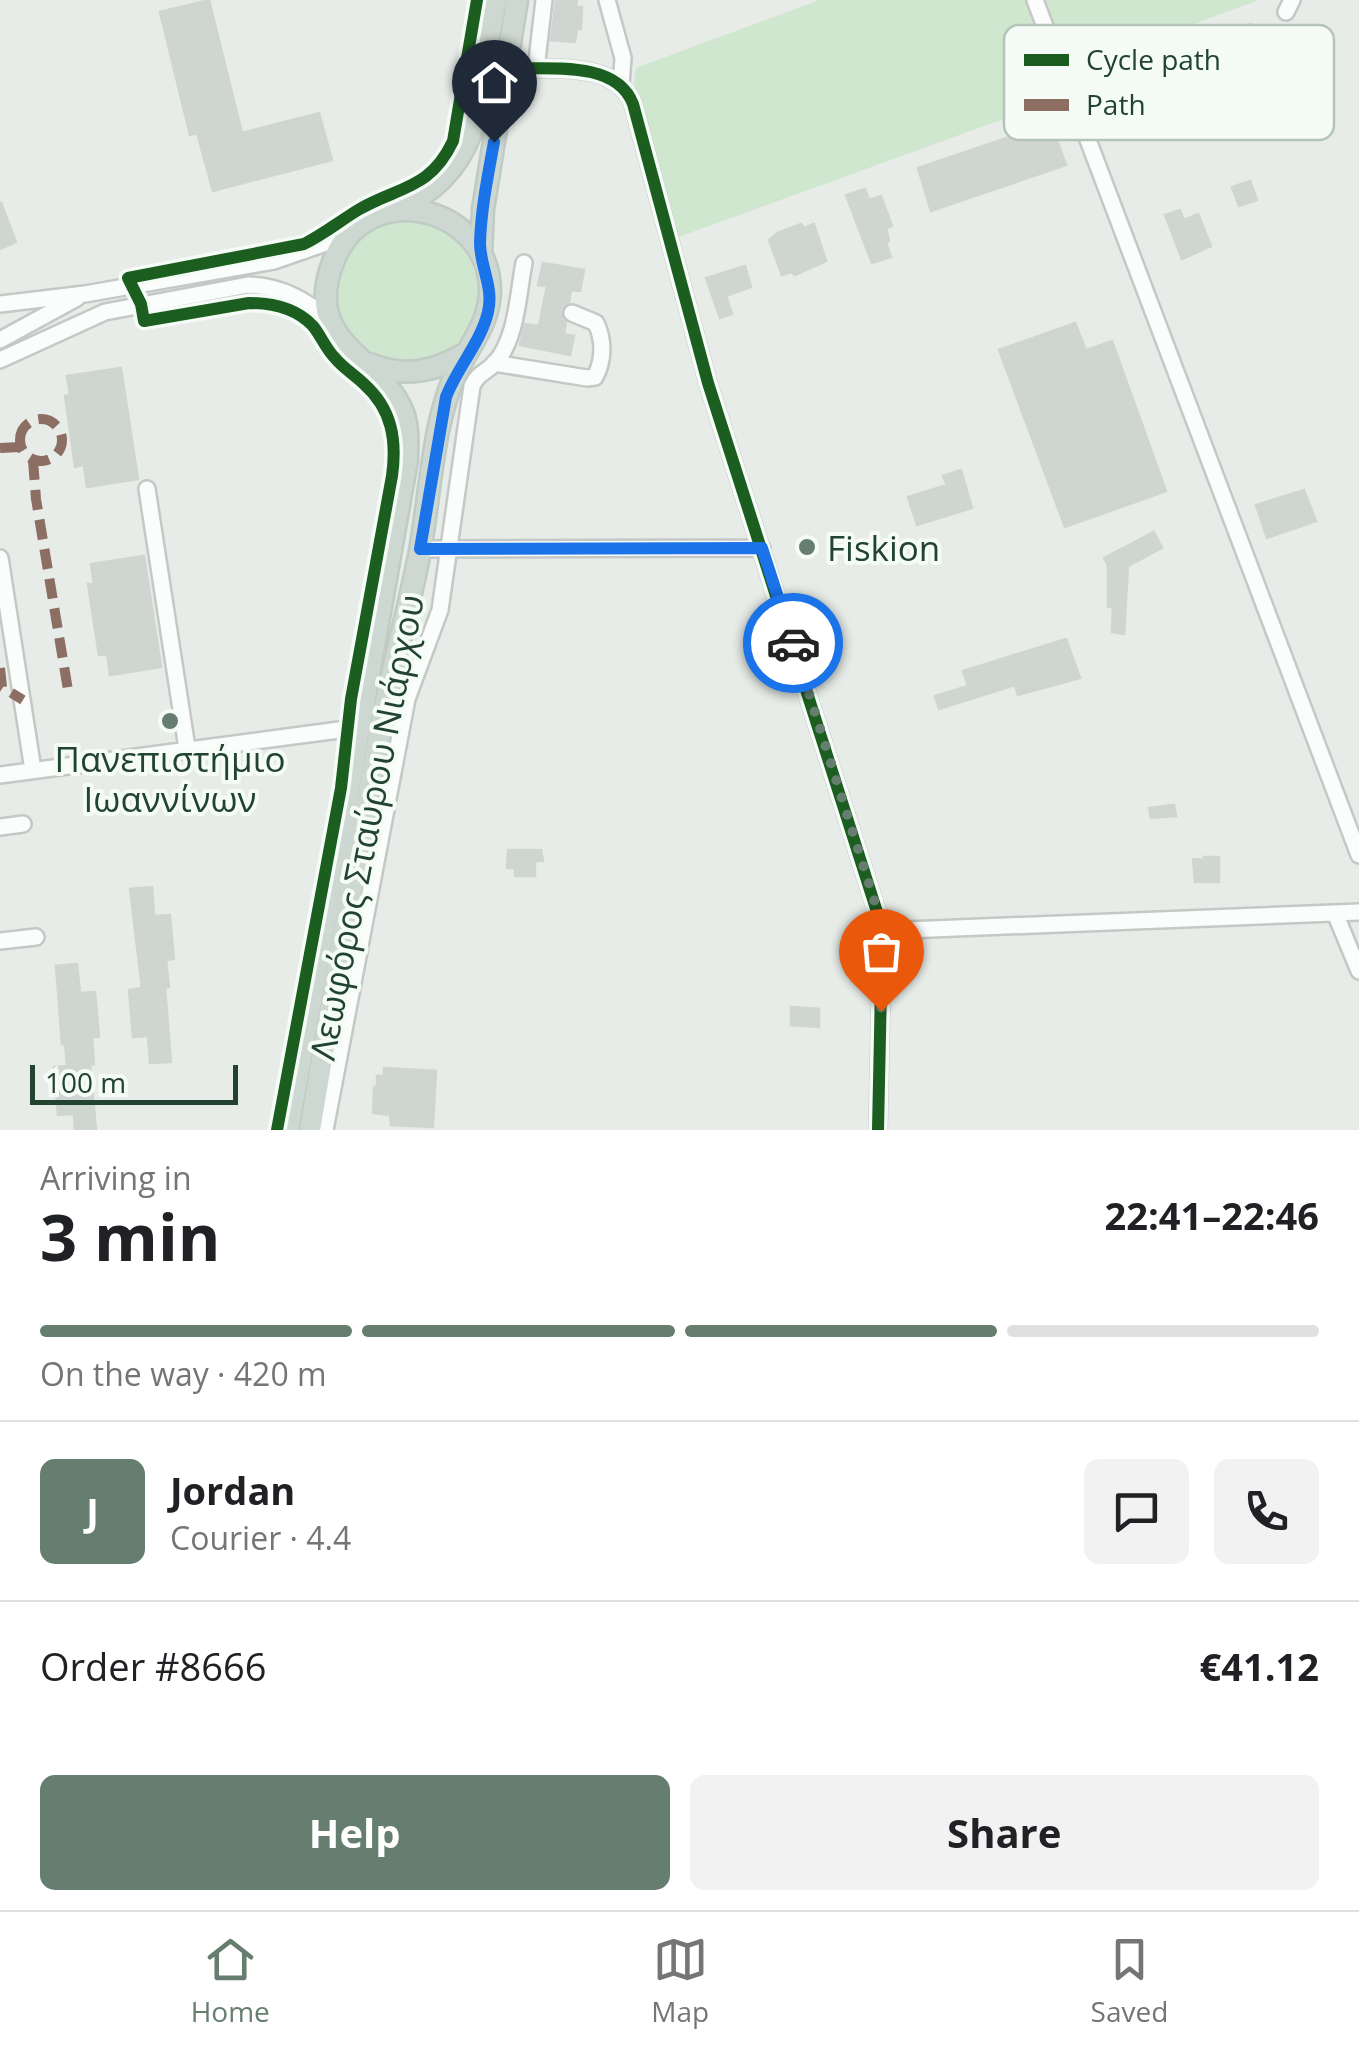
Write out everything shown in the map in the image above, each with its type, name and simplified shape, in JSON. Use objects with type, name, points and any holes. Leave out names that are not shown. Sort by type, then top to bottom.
[{"type":"main road","points":[[332,321],[326,286],[346,236],[368,218],[396,210],[437,184],[464,150],[496,0]]},
{"type":"main road","name":"Λεωφόρος Σταύρου Νιάρχου","points":[[310,1130],[383,716],[420,549],[440,420],[451,386],[483,326],[489,305],[488,275],[481,254],[483,209],[516,0]]},
{"type":"main road","points":[[396,210],[435,215],[468,236],[481,254]]},
{"type":"main road","name":"Λεωφόρος Σταύρου Νιάρχου","points":[[288,1130],[407,460],[406,425],[401,410],[389,388],[344,346],[332,321]]},
{"type":"main road","points":[[358,358],[398,372],[416,372],[450,363],[468,352]]},
{"type":"street","points":[[536,69],[544,0]]},
{"type":"street","points":[[608,0],[622,58],[621,85]]},
{"type":"street","points":[[1034,0],[1044,25]]},
{"type":"street","points":[[506,68],[596,73],[621,85],[636,113],[698,349],[866,869],[882,932],[878,1130]]},
{"type":"street","points":[[1087,140],[1359,855]]},
{"type":"street","points":[[0,304],[85,294],[274,261],[346,236]]},
{"type":"street","points":[[325,1130],[406,699],[440,610],[472,386],[479,373],[494,364],[508,338],[524,262]]},
{"type":"street","points":[[0,360],[96,314],[248,285],[289,292],[332,321]]},
{"type":"street","points":[[0,340],[85,294]]},
{"type":"street","points":[[494,364],[595,377],[600,368],[602,336],[596,323],[572,313]]},
{"type":"street","points":[[147,489],[187,748]]},
{"type":"street","points":[[420,549],[762,548]]},
{"type":"street","points":[[0,558],[33,770]]},
{"type":"street","points":[[0,774],[338,730]]},
{"type":"street","points":[[0,827],[23,824]]},
{"type":"street","points":[[1335,912],[1359,970]]},
{"type":"street","points":[[882,932],[1359,912]]},
{"type":"street","points":[[0,941],[36,936]]},
{"type":"green space","points":[[819,0],[1027,0],[1037,25],[1004,25],[1004,119],[673,239],[634,83],[636,68]]},
{"type":"green space","points":[[1043,0],[1259,0],[1191,25],[1052,25]]},
{"type":"green space","points":[[407,222],[434,228],[457,243],[472,266],[478,293],[472,320],[457,343],[434,358],[407,364],[380,358],[357,343],[342,320],[336,293],[342,266],[357,243],[380,228]]},
{"type":"building","points":[[209,0],[242,133],[319,113],[332,160],[213,191],[197,133],[190,135],[160,12]]},
{"type":"building","points":[[556,0],[577,0],[576,7],[582,7],[581,29],[577,29],[575,42],[551,40]]},
{"type":"building","points":[[1004,139],[1057,140],[1066,165],[931,211],[918,168]]},
{"type":"building","points":[[1250,181],[1257,200],[1239,206],[1232,187]]},
{"type":"building","points":[[865,189],[869,200],[881,196],[892,226],[886,228],[891,257],[872,263],[846,195]]},
{"type":"building","points":[[0,204],[16,242],[0,249]]},
{"type":"building","points":[[1180,210],[1184,220],[1198,214],[1211,246],[1182,259],[1165,215]]},
{"type":"building","points":[[801,224],[804,228],[814,224],[826,261],[795,275],[782,275],[769,240]]},
{"type":"building","points":[[543,263],[584,270],[580,291],[571,290],[569,302],[561,310],[566,322],[564,334],[574,336],[570,355],[520,345],[525,324],[539,326],[547,286],[538,285]]},
{"type":"building","points":[[745,266],[751,287],[726,296],[732,314],[720,318],[706,278]]},
{"type":"building","points":[[1075,323],[1086,350],[1112,341],[1166,491],[1065,527],[999,350]]},
{"type":"building","points":[[121,368],[138,479],[87,487],[84,465],[75,467],[65,396],[70,395],[67,376]]},
{"type":"building","points":[[961,470],[972,508],[917,525],[908,497],[947,485],[943,476]]},
{"type":"building","points":[[1304,490],[1316,521],[1267,538],[1256,505]]},
{"type":"building","points":[[1154,532],[1162,548],[1128,566],[1124,634],[1112,632],[1113,607],[1108,607],[1108,565],[1104,558]]},
{"type":"building","points":[[144,556],[161,667],[110,675],[107,654],[99,655],[88,584],[94,584],[91,564]]},
{"type":"building","points":[[1066,639],[1080,678],[1018,695],[1015,685],[939,709],[935,696],[968,686],[963,671]]},
{"type":"building","points":[[1174,805],[1176,816],[1151,818],[1149,808]]},
{"type":"building","points":[[508,850],[541,850],[543,861],[535,861],[535,876],[515,876],[515,868],[507,868]]},
{"type":"building","points":[[1204,857],[1219,857],[1219,882],[1195,882],[1193,859],[1205,860]]},
{"type":"building","points":[[152,887],[154,916],[170,915],[174,959],[166,960],[169,987],[165,987],[171,1062],[150,1063],[148,1036],[133,1037],[129,990],[142,988],[130,889]]},
{"type":"building","points":[[77,964],[80,993],[95,992],[99,1037],[92,1037],[94,1064],[90,1065],[96,1130],[75,1130],[74,1114],[58,1115],[54,1067],[67,1066],[56,966]]},
{"type":"building","points":[[791,1007],[819,1009],[819,1027],[791,1025]]},
{"type":"building","points":[[384,1068],[436,1071],[433,1127],[391,1125],[390,1115],[373,1113],[374,1087],[377,1076],[384,1076]]},
{"type":"marked path","points":[[41,419],[56,425],[62,440],[56,455],[41,461],[26,455],[20,440],[26,425],[41,419]]},
{"type":"marked path","points":[[0,448],[21,447]]},
{"type":"marked path","points":[[33,460],[68,690]]},
{"type":"marked path","points":[[0,668],[2,687],[23,700]]},
{"type":"cycle path","points":[[277,1130],[341,788],[351,699],[392,476],[393,438],[381,404],[338,362],[313,326],[299,315],[275,306],[249,303],[144,321],[141,304],[128,278],[304,244],[358,210],[424,178],[453,141],[477,0]]},
{"type":"cycle path","points":[[507,68],[596,73],[624,90],[633,104],[708,383],[878,915],[882,940],[878,1130]]},
{"type":"way so far","points":[[793,643],[876,906],[882,932],[881,1011]]},
{"type":"place","name":"Fiskion","points":[[807,547]]},
{"type":"place","name":"Πανεπιστήμιο Ιωαννίνων","points":[[170,721]]},
{"type":"route","points":[[494,142],[480,244],[490,285],[487,316],[446,397],[420,549],[762,548],[793,643]]}]
